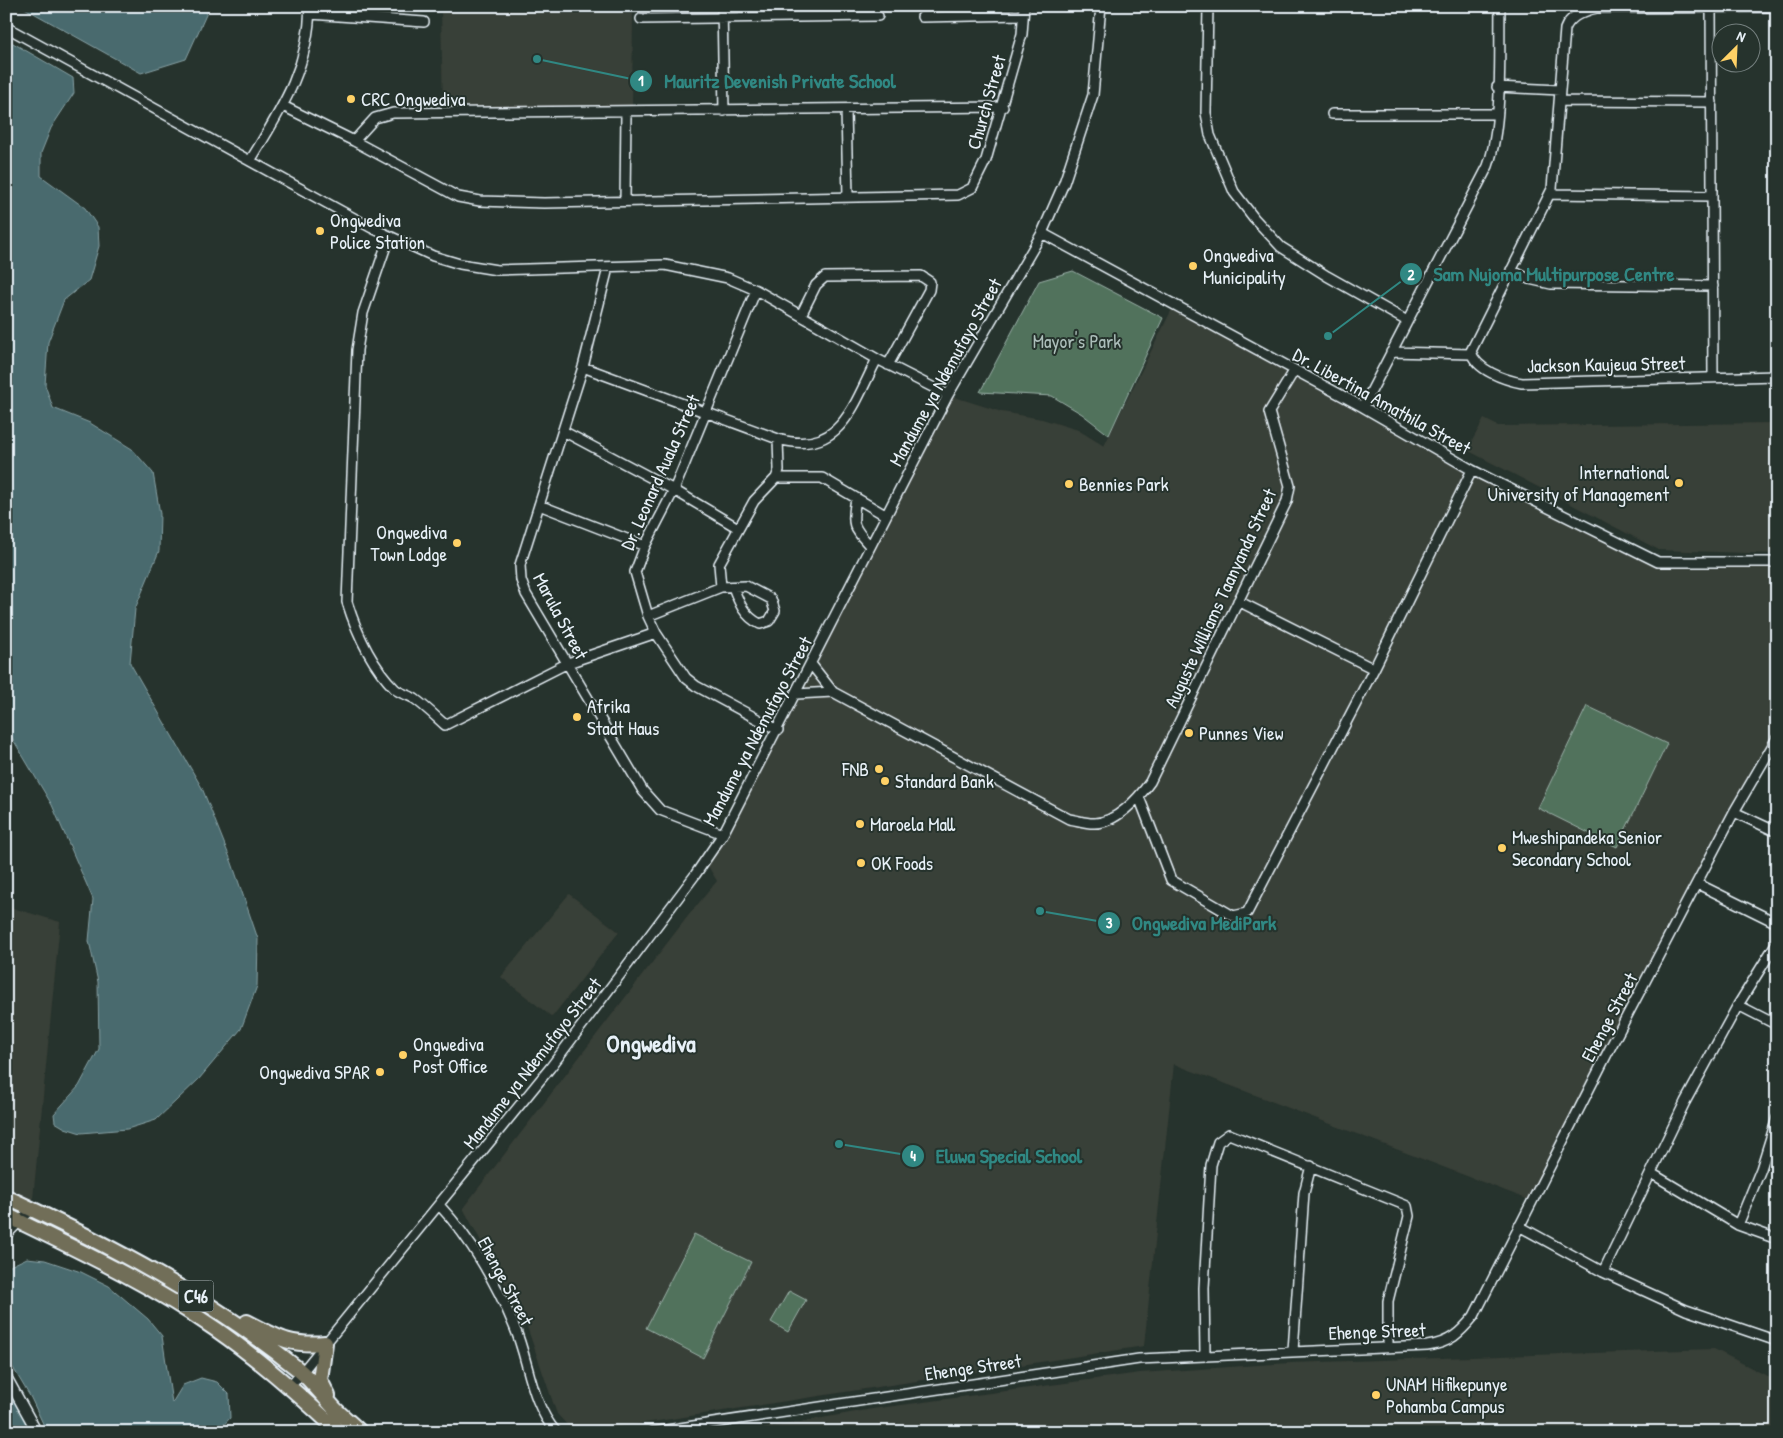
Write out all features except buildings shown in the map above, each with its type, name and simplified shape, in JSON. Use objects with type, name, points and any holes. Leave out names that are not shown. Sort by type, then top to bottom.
[{"type":"main road","name":"C46","points":[[6,1197],[123,1255],[198,1297],[264,1342],[301,1372],[360,1432]]},
{"type":"main road","name":"C46","points":[[6,1215],[93,1257],[216,1329],[290,1387],[340,1432]]},
{"type":"main road","points":[[198,1297],[292,1343],[303,1345],[326,1342],[320,1380],[327,1395],[346,1418]]},
{"type":"street","points":[[722,6],[724,111]]},
{"type":"street","name":"Mandume ya Ndemufayo Street","points":[[290,1387],[440,1206],[550,1068],[696,875],[723,834],[778,730],[885,515],[948,395],[1042,233],[1064,183],[1093,95],[1101,6]]},
{"type":"street","points":[[1208,6],[1206,113],[1210,135],[1234,192],[1254,218],[1281,246],[1327,276],[1407,321]]},
{"type":"street","points":[[1363,407],[1488,166],[1495,140],[1497,114],[1500,6]]},
{"type":"street","points":[[1391,352],[1471,354],[1472,346],[1554,185],[1560,90],[1567,23],[1581,13],[1597,8],[1776,6]]},
{"type":"street","points":[[1711,7],[1713,377]]},
{"type":"street","points":[[250,161],[283,106],[301,67],[308,40],[310,10],[424,22]]},
{"type":"street","points":[[922,17],[1023,10]]},
{"type":"street","name":"Church Street","points":[[848,198],[958,195],[972,188],[979,176],[1003,107],[1022,34],[1023,10]]},
{"type":"street","points":[[641,18],[878,16]]},
{"type":"street","points":[[6,27],[390,237],[434,256],[460,264],[497,270],[665,265],[728,278],[756,290],[876,359],[948,395]]},
{"type":"street","points":[[1498,88],[1560,90]]},
{"type":"street","points":[[1560,101],[1712,102]]},
{"type":"street","points":[[283,106],[354,141],[458,197],[480,201],[544,203],[848,198],[846,110]]},
{"type":"street","points":[[354,141],[375,118],[393,113],[1003,107]]},
{"type":"street","points":[[625,201],[626,112]]},
{"type":"street","points":[[1332,114],[1497,114]]},
{"type":"street","points":[[1550,194],[1712,196]]},
{"type":"street","name":"Dr. Libertina Amathila Street","points":[[1042,233],[1363,407],[1472,470],[1658,562],[1777,562]]},
{"type":"street","points":[[390,237],[363,313],[357,350],[347,602],[354,626],[380,672],[397,691],[415,699],[445,725],[568,663],[656,633]]},
{"type":"street","name":"Marula Street","points":[[608,268],[583,367],[520,565],[521,580],[526,594],[643,791],[660,810],[723,834]]},
{"type":"street","points":[[1511,270],[1529,279],[1551,284],[1713,286]]},
{"type":"street","points":[[801,316],[816,285],[825,277],[921,276],[930,282],[929,290],[888,365]]},
{"type":"street","name":"Dr. Leonard Auala Street","points":[[756,290],[674,490],[645,546],[635,572],[648,616],[656,633],[686,678],[696,686],[778,730]]},
{"type":"street","name":"Jackson Kaujeua Street","points":[[1471,354],[1480,365],[1510,380],[1522,383],[1777,376]]},
{"type":"street","points":[[583,367],[778,439],[805,444],[823,439],[838,429],[876,359]]},
{"type":"street","name":"Auguste Williams Taanyanda Street","points":[[833,692],[1069,819],[1094,824],[1121,813],[1139,797],[1150,782],[1289,496],[1289,481],[1269,412],[1294,371]]},
{"type":"street","points":[[562,431],[674,490],[738,528]]},
{"type":"street","points":[[721,587],[720,564],[738,528],[754,501],[776,478],[779,470],[778,439]]},
{"type":"street","points":[[1139,797],[1171,880],[1233,916],[1247,913],[1374,669],[1472,470]]},
{"type":"street","points":[[776,478],[822,478],[841,487],[856,499],[885,515]]},
{"type":"street","points":[[856,499],[852,520],[854,528],[870,546]]},
{"type":"street","points":[[539,505],[645,546]]},
{"type":"street","points":[[648,616],[721,587],[746,586],[771,599],[775,611],[770,621],[760,624],[749,619],[733,587]]},
{"type":"street","points":[[1238,601],[1374,669]]},
{"type":"street","points":[[811,664],[833,692]]},
{"type":"street","points":[[796,694],[833,692]]},
{"type":"street","name":"Ehenge Street","points":[[654,1432],[1140,1359],[1442,1344],[1460,1334],[1474,1316],[1607,1054],[1698,884],[1734,812],[1777,738]]},
{"type":"street","points":[[1734,812],[1777,832]]},
{"type":"street","points":[[1698,884],[1777,923]]},
{"type":"street","points":[[1603,1272],[1685,1102],[1738,1005],[1777,942]]},
{"type":"street","points":[[1738,1005],[1777,1025]]},
{"type":"street","points":[[1738,1225],[1762,1169],[1777,1118]]},
{"type":"street","points":[[1205,1355],[1204,1288],[1211,1165],[1218,1142],[1229,1134],[1407,1206],[1409,1216],[1388,1301],[1388,1347]]},
{"type":"street","points":[[1293,1351],[1304,1193],[1310,1166]]},
{"type":"street","points":[[1651,1173],[1738,1225],[1777,1239]]},
{"type":"street","name":"Ehenge Street","points":[[440,1206],[456,1224],[515,1326],[529,1376],[547,1422],[556,1432]]},
{"type":"street","points":[[6,1235],[32,1209]]},
{"type":"street","points":[[1519,1226],[1603,1272],[1686,1310],[1777,1340]]},
{"type":"street","points":[[6,1376],[37,1432]]},
{"type":"shaded area","points":[[441,6],[633,6],[632,112],[443,113]]},
{"type":"shaded area","points":[[1174,305],[1472,470],[1658,562],[1777,562],[1777,738],[1532,1201],[1174,1064],[1144,1346],[593,1431],[570,1428],[557,1414],[526,1324],[463,1208],[717,881],[705,861],[948,395],[1002,412],[1042,419],[1078,430],[1104,446]]},
{"type":"shaded area","name":"International University of Management","points":[[1484,419],[1498,426],[1777,423],[1777,554],[1659,550],[1467,450]]},
{"type":"shaded area","points":[[569,894],[619,932],[552,1017],[501,977]]},
{"type":"shaded area","points":[[6,906],[60,922],[32,1209],[6,1197]]},
{"type":"shaded area","name":"UNAM Hifikepunye Pohamba Campus","points":[[1714,1349],[1777,1381],[1777,1432],[745,1432],[872,1409],[1140,1373],[1291,1363]]},
{"type":"green space","name":"Mayor's Park","points":[[1073,271],[1163,318],[1109,435],[1082,414],[1052,396],[980,392],[1039,281]]},
{"type":"green space","points":[[1587,706],[1667,744],[1617,847],[1538,808]]},
{"type":"green space","points":[[694,1234],[751,1262],[703,1358],[646,1328]]},
{"type":"green space","points":[[789,1291],[806,1300],[788,1332],[771,1322]]},
{"type":"water","points":[[21,6],[210,6],[186,59],[141,73]]},
{"type":"water","points":[[6,39],[73,78],[74,93],[51,128],[41,153],[41,176],[85,208],[98,227],[99,246],[89,280],[64,300],[48,342],[45,385],[53,408],[90,423],[132,449],[153,473],[160,514],[159,551],[135,609],[130,663],[202,788],[232,863],[258,939],[257,986],[241,1029],[199,1079],[156,1120],[127,1129],[81,1133],[65,1128],[55,1122],[54,1114],[79,1086],[99,1049],[98,982],[89,941],[93,899],[52,805],[11,736],[6,709]]},
{"type":"water","points":[[27,1258],[45,1260],[81,1272],[109,1286],[148,1319],[162,1336],[172,1403],[183,1385],[201,1378],[217,1382],[229,1394],[230,1418],[217,1432],[47,1432],[31,1398],[6,1356],[6,1268]]},
{"type":"water","points":[[6,1376],[36,1432],[6,1432]]},
{"type":"place","name":"Mauritz Devenish Private School","points":[[537,59]]},
{"type":"place","name":"CRC Ongwediva","points":[[351,99]]},
{"type":"place","name":"Ongwediva Police Station","points":[[320,231]]},
{"type":"place","name":"Ongwediva Municipality","points":[[1193,266]]},
{"type":"place","name":"Sam Nujoma Multipurpose Centre","points":[[1328,336]]},
{"type":"place","name":"International University of Management","points":[[1679,483]]},
{"type":"place","name":"Bennies Park","points":[[1069,484]]},
{"type":"place","name":"Ongwediva Town Lodge","points":[[457,543]]},
{"type":"place","name":"Afrika Stadt Haus","points":[[577,717]]},
{"type":"place","name":"Punnes View","points":[[1189,733]]},
{"type":"place","name":"FNB","points":[[879,769]]},
{"type":"place","name":"Standard Bank","points":[[885,781]]},
{"type":"place","name":"Maroela Mall","points":[[860,824]]},
{"type":"place","name":"Mweshipandeka Senior Secondary School","points":[[1502,848]]},
{"type":"place","name":"OK Foods","points":[[861,863]]},
{"type":"place","name":"Ongwediva MediPark","points":[[1040,911]]},
{"type":"place","name":"Ongwediva Post Office","points":[[403,1055]]},
{"type":"place","name":"Ongwediva SPAR","points":[[380,1072]]},
{"type":"place","name":"Eluwa Special School","points":[[839,1144]]},
{"type":"place","name":"UNAM Hifikepunye Pohamba Campus","points":[[1376,1395]]},
{"type":"district","name":"Ongwediva","points":[[651,1043]]}]
